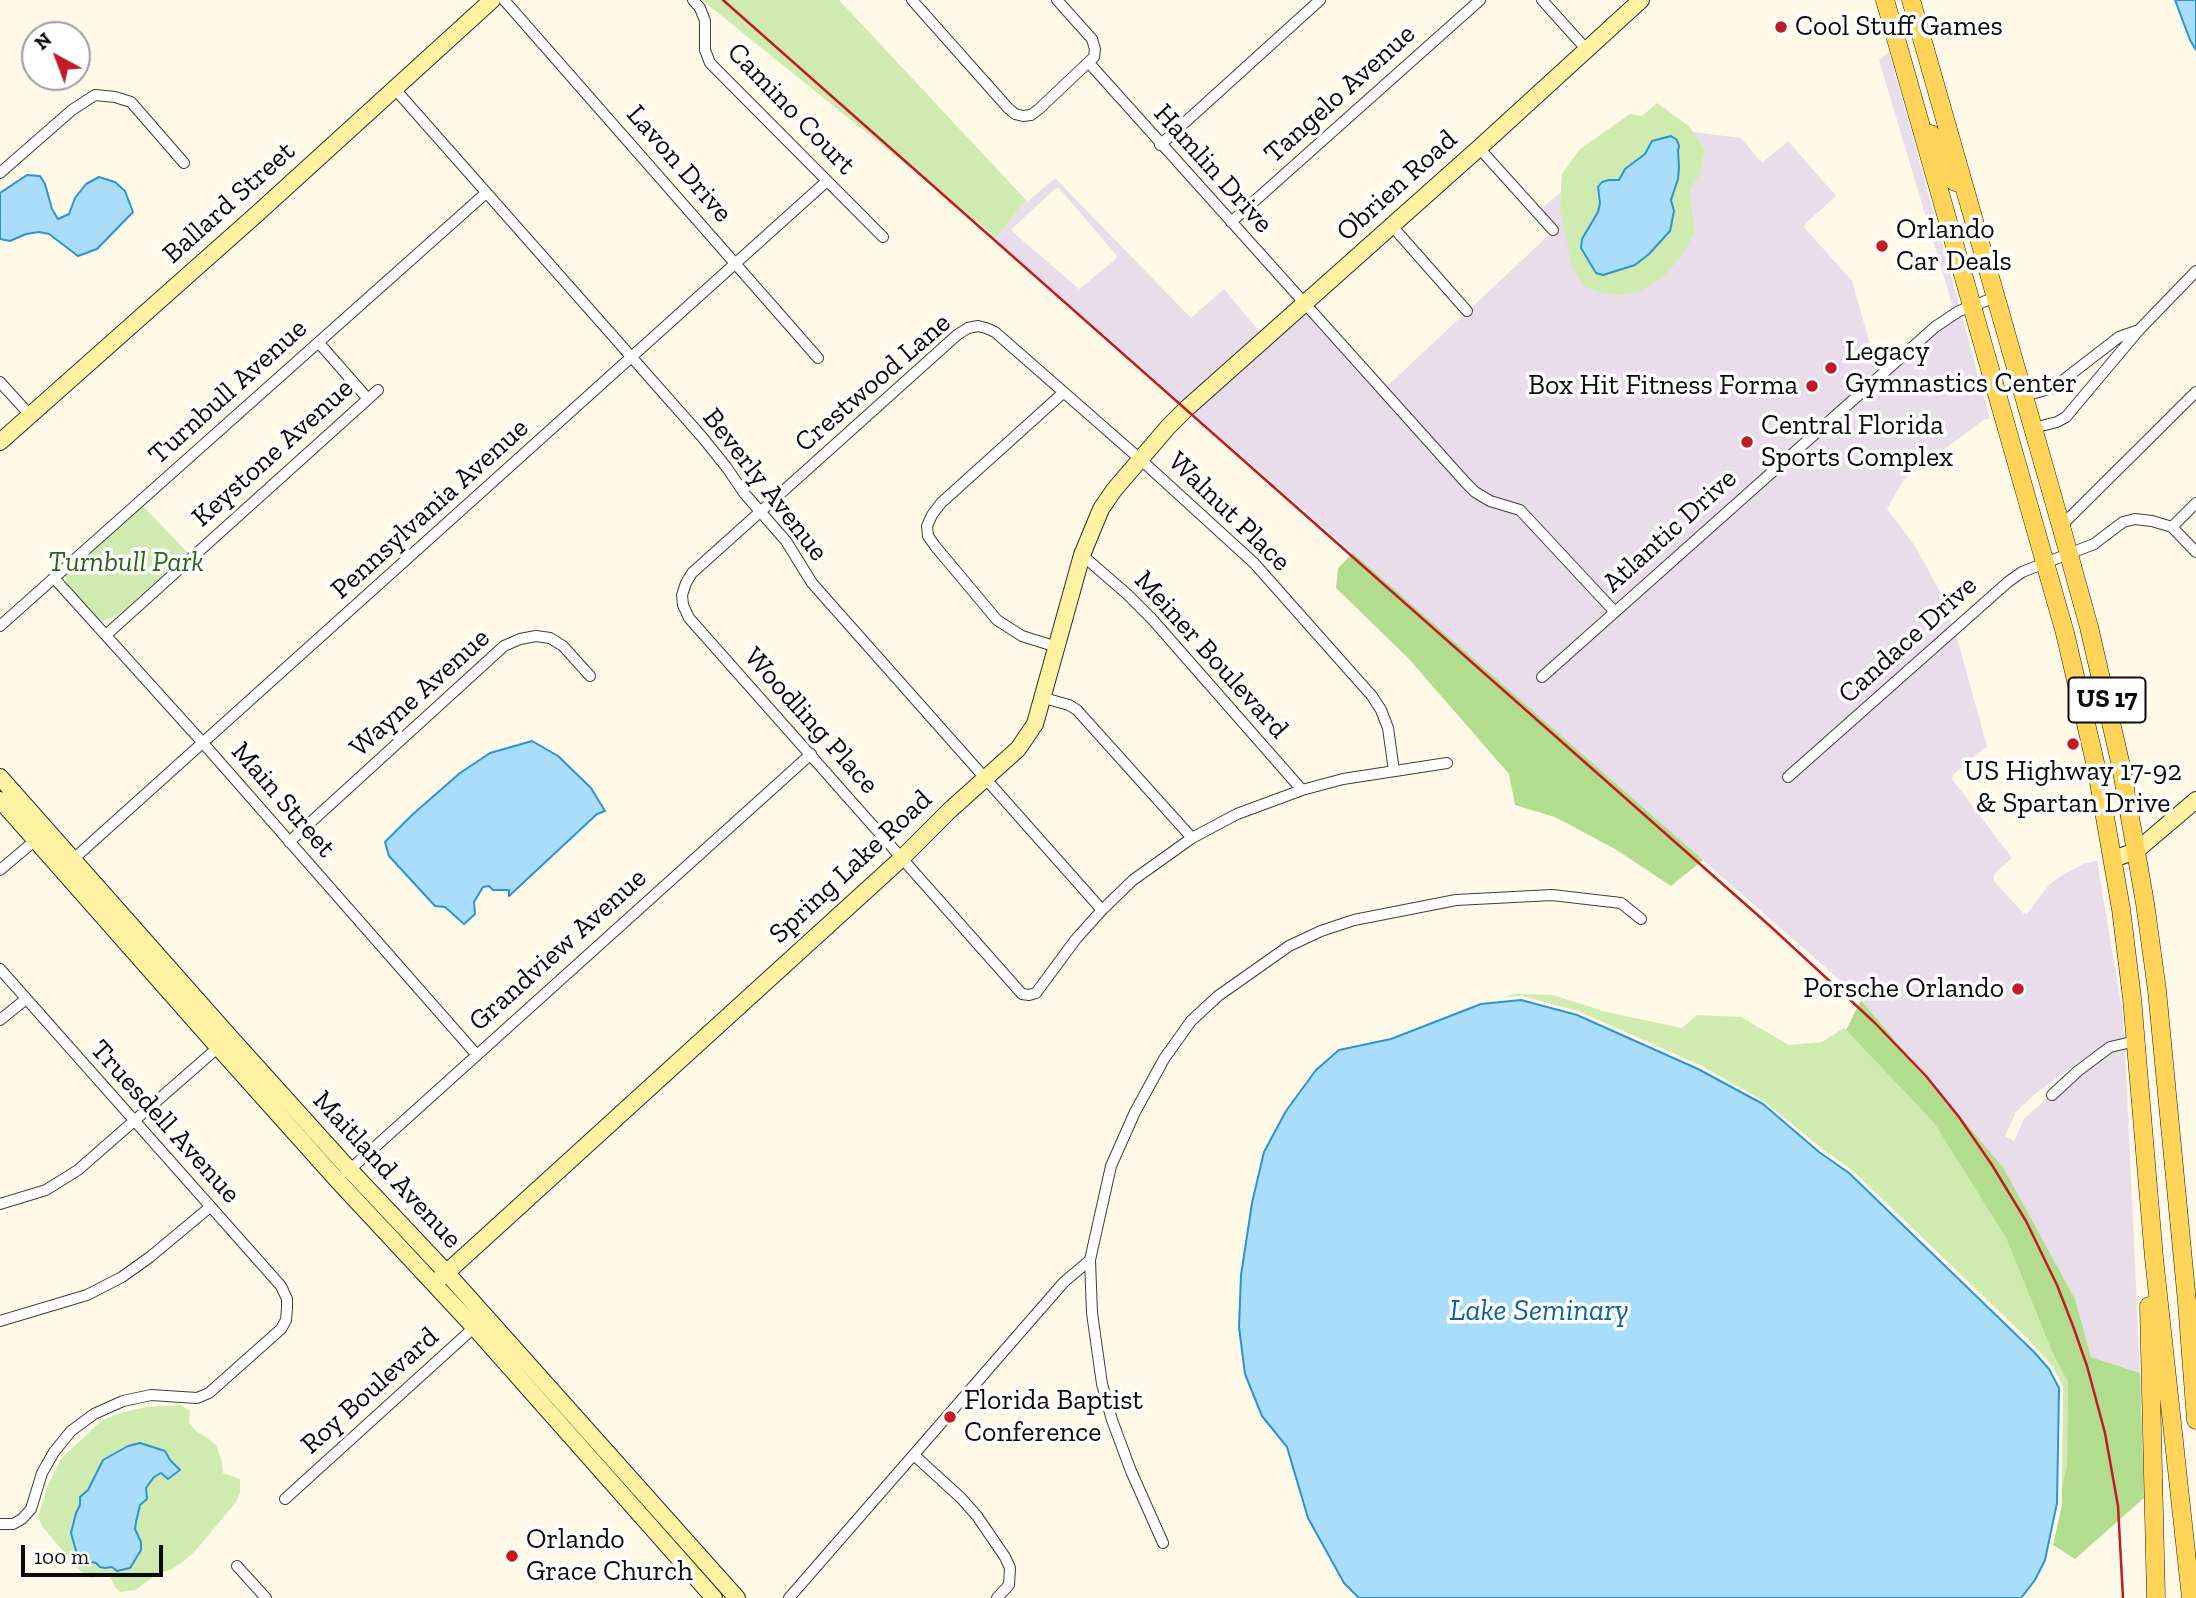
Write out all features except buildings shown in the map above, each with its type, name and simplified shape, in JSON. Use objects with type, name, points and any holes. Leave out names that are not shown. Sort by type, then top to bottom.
[{"type":"main road","name":"US 17","points":[[1911,0],[2061,526],[2106,698],[2137,851],[2157,990],[2196,1420]]},
{"type":"main road","name":"US 17","points":[[1886,3],[2065,633],[2097,771],[2126,948],[2154,1258],[2191,1598]]},
{"type":"main road","points":[[1886,3],[1902,17],[1933,75]]},
{"type":"main road","points":[[1914,103],[1940,152],[1947,172],[1955,182],[1964,184]]},
{"type":"main road","points":[[2065,633],[2094,692],[2106,698]]},
{"type":"main road","points":[[2154,1258],[2148,1282],[2156,1598]]},
{"type":"main road","points":[[2187,1302],[2196,1332]]},
{"type":"street","name":"Ballard Street","points":[[0,442],[492,0]]},
{"type":"street","name":"Lavon Drive","points":[[505,0],[818,358]]},
{"type":"street","name":"Camino Court","points":[[693,0],[700,8],[705,21],[705,50],[710,64],[883,237]]},
{"type":"street","points":[[912,0],[1007,108],[1023,116],[1039,109],[1094,57],[1092,39],[1057,0]]},
{"type":"street","points":[[1160,145],[1321,0]]},
{"type":"street","name":"Tangelo Avenue","points":[[1231,222],[1480,0]]},
{"type":"street","points":[[1542,0],[1587,50]]},
{"type":"street","name":"Obrien Road","points":[[1186,409],[1641,0]]},
{"type":"street","name":"Hamlin Drive","points":[[1088,64],[1475,492],[1490,501],[1520,510],[1614,611]]},
{"type":"street","name":"Beverly Avenue","points":[[394,88],[702,438],[759,512],[786,541],[813,583],[1102,911]]},
{"type":"street","points":[[0,173],[72,110],[95,95],[131,102],[184,163]]},
{"type":"street","points":[[1479,148],[1553,230]]},
{"type":"street","name":"Pennsylvania Avenue","points":[[67,865],[827,181]]},
{"type":"street","name":"Turnbull Avenue","points":[[0,625],[486,193]]},
{"type":"street","points":[[1392,226],[1467,311]]},
{"type":"street","points":[[2033,428],[2066,417],[2139,330],[2196,271]]},
{"type":"street","name":"Atlantic Drive","points":[[1542,677],[1935,327],[1971,305],[1996,297]]},
{"type":"street","name":"Walnut Place","points":[[978,326],[995,332],[1254,563],[1372,696],[1388,728],[1394,771]]},
{"type":"street","name":"Crestwood Lane","points":[[682,595],[692,573],[759,512],[957,335],[968,328],[978,326]]},
{"type":"street","points":[[2024,396],[2053,388],[2119,337],[2139,330]]},
{"type":"street","points":[[319,342],[368,399]]},
{"type":"street","points":[[0,382],[30,415]]},
{"type":"street","name":"Keystone Avenue","points":[[106,635],[378,390]]},
{"type":"street","points":[[2061,526],[2196,392]]},
{"type":"street","points":[[1057,647],[1022,636],[997,620],[935,546],[928,536],[928,526],[941,503],[1063,393]]},
{"type":"street","name":"Spring Lake Road","points":[[433,1283],[1009,758],[1035,724],[1082,555],[1101,509],[1140,459],[1186,409]]},
{"type":"street","points":[[2196,503],[2172,527],[2196,552]]},
{"type":"street","name":"Candace Drive","points":[[1788,777],[2022,572],[2094,544],[2123,522],[2135,519],[2172,527]]},
{"type":"street","name":"Meiner Boulevard","points":[[1082,555],[1152,619],[1302,790]]},
{"type":"street","name":"Main Street","points":[[54,578],[477,1054]]},
{"type":"street","name":"Woodling Place","points":[[682,595],[689,618],[1022,994],[1036,993],[1041,988],[1076,939],[1102,911]]},
{"type":"street","name":"Wayne Avenue","points":[[289,842],[504,646],[536,636],[550,638],[563,646],[590,676]]},
{"type":"street","points":[[1044,698],[1069,705],[1084,717],[1192,838]]},
{"type":"street","name":"Grandview Avenue","points":[[343,1175],[811,754]]},
{"type":"street","points":[[1102,911],[1133,880],[1192,838],[1237,814],[1302,790],[1343,779],[1447,763]]},
{"type":"street","name":"Maitland Avenue","points":[[0,777],[41,835],[343,1175],[433,1283],[480,1322]]},
{"type":"street","name":"Maitland Avenue","points":[[0,800],[41,835]]},
{"type":"street","points":[[2113,859],[2137,851],[2196,800]]},
{"type":"street","points":[[0,870],[41,835]]},
{"type":"street","points":[[1163,1543],[1131,1471],[1108,1408],[1092,1313],[1090,1260],[1111,1166],[1135,1112],[1164,1059],[1191,1021],[1218,996],[1289,946],[1354,920],[1456,900],[1552,895],[1621,903],[1641,919]]},
{"type":"street","name":"Truesdell Avenue","points":[[0,970],[281,1286],[288,1308],[281,1329],[209,1393],[197,1398],[151,1395],[123,1401],[94,1414],[71,1431],[42,1473],[30,1509],[22,1520],[13,1524],[0,1524]]},
{"type":"street","points":[[0,1020],[26,999]]},
{"type":"street","points":[[2052,1095],[2110,1046],[2136,1041]]},
{"type":"street","points":[[0,1204],[46,1190],[78,1170],[224,1042]]},
{"type":"street","name":"Maitland Avenue","points":[[343,1175],[446,1272],[480,1322],[542,1392],[627,1500],[714,1598]]},
{"type":"street","points":[[0,1321],[87,1295],[122,1278],[209,1207]]},
{"type":"street","points":[[789,1598],[1064,1282],[1090,1260]]},
{"type":"street","name":"Roy Boulevard","points":[[285,1499],[480,1322]]},
{"type":"street","name":"Maitland Avenue","points":[[542,1392],[626,1474],[737,1598]]},
{"type":"street","points":[[914,1455],[977,1516],[1005,1558],[1010,1568],[1009,1585],[998,1598]]},
{"type":"street","points":[[626,1474],[627,1500]]},
{"type":"street","points":[[237,1566],[266,1598]]},
{"type":"shaded area","points":[[1889,52],[1959,305],[1949,310],[1952,304],[1879,60]]},
{"type":"shaded area","points":[[1693,132],[1741,138],[1762,163],[1788,141],[1836,196],[1804,227],[1852,281],[1874,358],[1880,369],[1614,604],[1531,514],[1607,610],[1535,676],[1542,684],[1938,331],[1962,316],[1990,419],[1985,419],[1904,479],[1887,509],[1915,546],[1944,599],[1952,624],[1781,776],[1788,784],[1956,635],[1987,746],[1953,775],[1952,779],[2012,858],[1994,874],[1994,881],[2023,913],[2027,914],[2048,886],[2059,877],[2083,864],[2097,861],[2123,1015],[2124,1038],[2107,1042],[2036,1093],[2016,1112],[2005,1136],[2014,1141],[2024,1119],[2044,1101],[2113,1051],[2125,1048],[2140,1373],[2091,1357],[2075,1299],[2003,1167],[1859,997],[1192,412],[1304,312],[1375,391],[1378,389],[1381,392],[1464,314],[1468,318],[1474,312],[1471,308],[1550,234],[1553,237],[1560,231],[1541,209],[1561,192],[1560,206],[1695,232],[1690,188],[1701,173],[1705,149]]},
{"type":"shaded area","points":[[1055,178],[1191,318],[1224,289],[1262,335],[1183,404],[995,239],[1026,200]],"holes":[[[1059,188],[1117,256],[1079,289],[1012,229]]]},
{"type":"green space","points":[[702,0],[839,0],[1026,200],[995,239],[991,233]]},
{"type":"green space","points":[[1657,103],[1689,126],[1705,149],[1701,173],[1690,189],[1695,232],[1680,258],[1662,278],[1638,292],[1618,295],[1603,293],[1585,287],[1572,267],[1560,206],[1562,174],[1580,149],[1630,114],[1642,116]],"holes":[[[1652,141],[1679,146],[1679,167],[1671,200],[1674,211],[1670,232],[1603,275],[1582,239],[1598,212],[1609,180],[1619,180],[1625,169],[1645,154]]]},
{"type":"green space","name":"Turnbull Park","points":[[142,505],[188,553],[118,615],[102,621],[68,587],[65,576],[68,570]]},
{"type":"green space","points":[[1353,553],[1703,860],[1671,886],[1615,849],[1555,817],[1515,805],[1509,774],[1409,659],[1336,588],[1338,568]]},
{"type":"green space","points":[[1517,994],[1553,995],[1606,1012],[1682,1028],[1697,1015],[1741,1017],[1789,1045],[1822,1042],[1844,1028],[1934,1123],[2006,1238],[2053,1354],[2068,1382],[2067,1466],[2062,1486],[2063,1387],[2053,1367],[2027,1338],[1852,1170],[1764,1101],[1700,1065],[1578,1011],[1522,996],[1502,997]]},
{"type":"green space","points":[[1861,1000],[2003,1167],[2075,1299],[2091,1357],[2140,1373],[2144,1498],[2075,1559],[2053,1545],[2067,1466],[2068,1382],[2053,1354],[2006,1238],[1934,1123],[1846,1030]]},
{"type":"green space","points":[[181,1405],[190,1411],[189,1423],[216,1445],[223,1473],[240,1479],[240,1493],[236,1502],[184,1561],[155,1575],[136,1590],[120,1592],[110,1577],[90,1578],[79,1570],[42,1526],[38,1517],[48,1485],[61,1459],[101,1421],[146,1407]],"holes":[[[141,1443],[165,1451],[175,1465],[166,1476],[162,1472],[154,1477],[146,1488],[135,1529],[141,1542],[130,1568],[105,1568],[83,1560],[76,1551],[71,1533],[80,1497],[88,1490],[94,1477],[110,1457],[128,1446]]]},
{"type":"water","points":[[2175,0],[2196,0],[2196,50],[2190,40]]},
{"type":"water","points":[[1671,136],[1677,140],[1679,146],[1679,167],[1671,200],[1674,211],[1670,231],[1635,265],[1603,275],[1596,273],[1581,248],[1582,239],[1598,212],[1598,187],[1602,182],[1619,180],[1625,169],[1645,154],[1652,141]]},
{"type":"water","points":[[27,175],[40,176],[58,219],[69,214],[75,198],[86,184],[99,177],[115,182],[125,191],[133,212],[97,249],[78,256],[49,234],[26,234],[10,241],[0,239],[0,193]]},
{"type":"water","points":[[532,741],[558,756],[591,788],[605,811],[597,814],[509,896],[509,890],[483,887],[474,902],[475,914],[464,924],[445,907],[435,906],[389,856],[385,842],[460,773],[490,753]]},
{"type":"water","name":"Lake Seminary","points":[[1521,1000],[1577,1015],[1698,1069],[1763,1104],[1819,1152],[1849,1173],[2049,1369],[2059,1388],[2057,1503],[2045,1560],[2035,1580],[2021,1598],[1359,1598],[1344,1583],[1308,1518],[1287,1447],[1262,1416],[1245,1374],[1239,1327],[1241,1275],[1252,1203],[1264,1152],[1286,1111],[1316,1070],[1339,1050],[1391,1039],[1481,1004]]},
{"type":"water","points":[[140,1443],[165,1451],[180,1470],[168,1479],[161,1473],[154,1477],[146,1488],[147,1499],[140,1505],[135,1529],[141,1542],[141,1550],[130,1568],[117,1571],[112,1567],[100,1567],[96,1563],[83,1560],[76,1551],[71,1533],[80,1497],[88,1490],[103,1460],[128,1446]]},
{"type":"railway","points":[[723,0],[1770,926],[1874,1022],[1926,1076],[1959,1117],[2026,1221],[2057,1285],[2073,1326],[2105,1433],[2118,1506],[2123,1598]]},
{"type":"place","name":"Cool Stuff Games","points":[[1781,27]]},
{"type":"place","name":"Orlando Car Deals","points":[[1882,246]]},
{"type":"place","name":"Legacy Gymnastics Center","points":[[1831,368]]},
{"type":"place","name":"Box Hit Fitness Forma","points":[[1812,386]]},
{"type":"place","name":"Central Florida Sports Complex","points":[[1747,442]]},
{"type":"place","name":"US Highway 17-92 & Spartan Drive","points":[[2073,744]]},
{"type":"place","name":"Porsche Orlando","points":[[2018,989]]},
{"type":"place","name":"Florida Baptist Conference","points":[[950,1417]]},
{"type":"place","name":"Orlando Grace Church","points":[[512,1556]]}]
